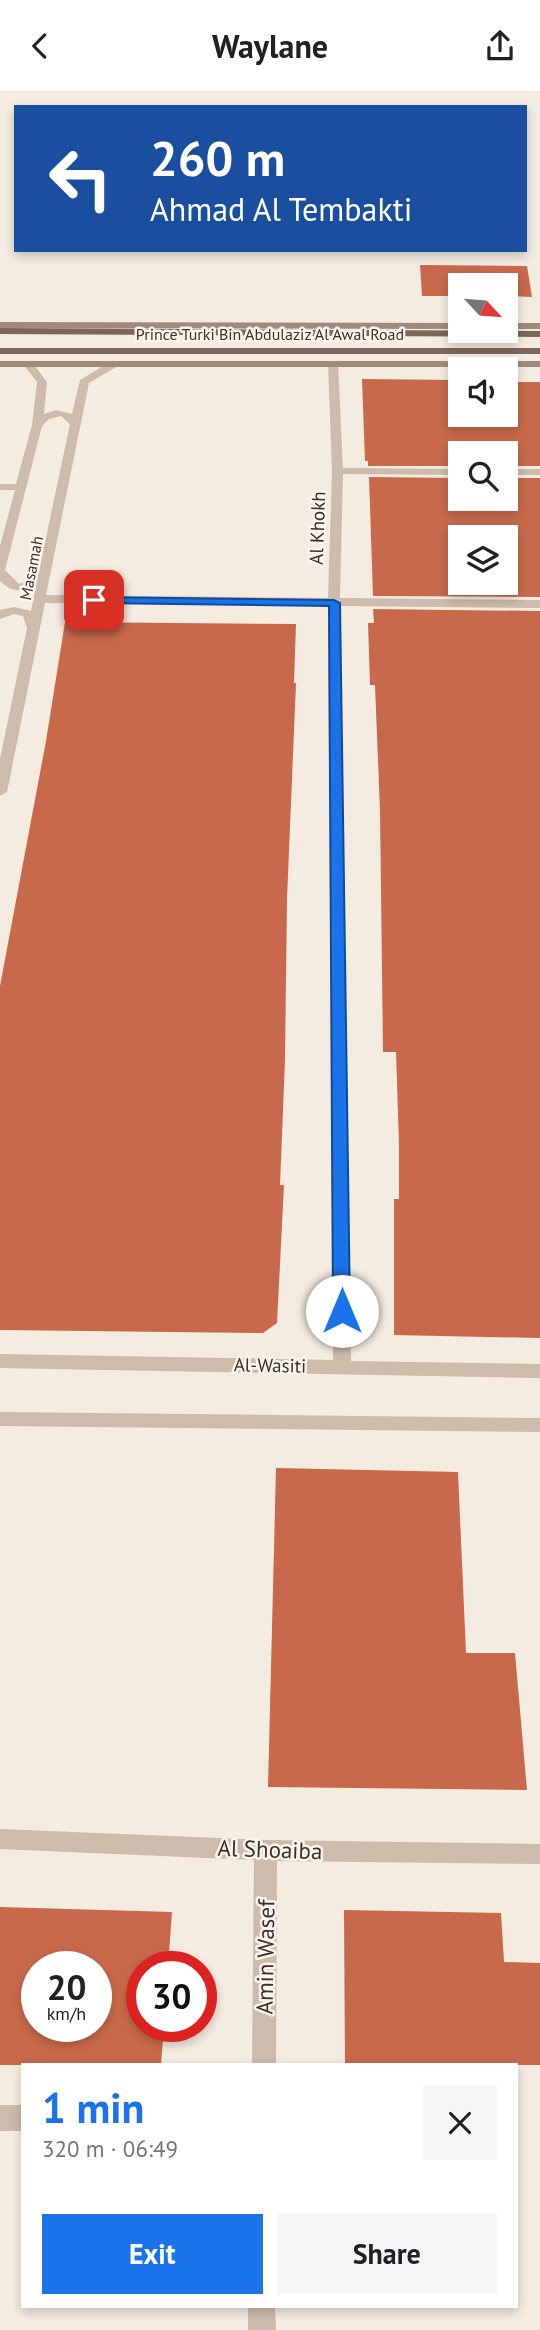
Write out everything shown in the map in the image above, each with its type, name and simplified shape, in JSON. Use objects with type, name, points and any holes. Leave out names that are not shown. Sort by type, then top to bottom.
[{"type":"main road","points":[[0,325],[448,326]]},
{"type":"main road","points":[[518,326],[540,326]]},
{"type":"main road","name":"Prince Turki Bin Abdulaziz Al Awal Road","points":[[0,331],[540,334]]},
{"type":"main road","name":"Prince Turki Bin Abdulaziz Al Awal Road","points":[[0,351],[540,351]]},
{"type":"main road","points":[[0,364],[540,364]]},
{"type":"street","name":"Masamah","points":[[0,570],[19,487],[37,425],[42,382],[28,364]]},
{"type":"street","name":"Al Khokh","points":[[333,364],[338,471],[334,603],[342,1366]]},
{"type":"street","name":"Masamah","points":[[0,792],[84,382],[112,365]]},
{"type":"street","points":[[37,425],[42,418],[62,413],[71,417],[75,423]]},
{"type":"street","points":[[338,471],[448,472]]},
{"type":"street","points":[[518,472],[540,472]]},
{"type":"street","points":[[0,487],[19,487]]},
{"type":"street","points":[[0,570],[9,585],[17,588],[31,586],[46,571]]},
{"type":"street","points":[[41,599],[540,604]]},
{"type":"street","points":[[0,615],[8,611],[22,611],[29,614],[34,629]]},
{"type":"street","name":"Al-Wasiti","points":[[0,1361],[540,1371]]},
{"type":"street","points":[[0,1419],[540,1425]]},
{"type":"street","name":"Al Shoaiba","points":[[0,1839],[266,1850],[540,1854]]},
{"type":"street","name":"Amin Wasef","points":[[264,2063],[266,1850]]},
{"type":"street","points":[[0,2118],[21,2118]]},
{"type":"street","points":[[262,2308],[262,2330]]},
{"type":"building","points":[[420,265],[527,266],[532,297],[518,296],[518,273],[448,273],[448,296],[422,296]]},
{"type":"building","points":[[362,379],[448,380],[448,427],[518,427],[518,382],[540,382],[540,466],[518,466],[518,441],[448,441],[448,466],[368,466],[368,461],[365,461]]},
{"type":"building","points":[[369,477],[448,478],[448,511],[518,511],[518,478],[540,478],[540,597],[373,596]]},
{"type":"building","points":[[373,609],[540,611],[540,1338],[394,1335],[394,1199],[399,1199],[399,1145],[396,1052],[383,1052],[380,811],[375,685],[370,685],[368,623],[374,623]]},
{"type":"building","points":[[65,622],[296,624],[280,1185],[284,1185],[277,1323],[263,1333],[0,1330],[0,986],[46,741]]},
{"type":"building","points":[[276,1468],[458,1472],[466,1653],[515,1653],[527,1790],[268,1787]]},
{"type":"building","points":[[0,1907],[172,1912],[169,1951],[126,1951],[126,2042],[163,2042],[161,2063],[0,2065]]},
{"type":"building","points":[[344,1910],[501,1913],[504,1962],[540,1963],[540,2065],[345,2063]]},
{"type":"route","points":[[94,600],[334,603],[342,1311]]}]
